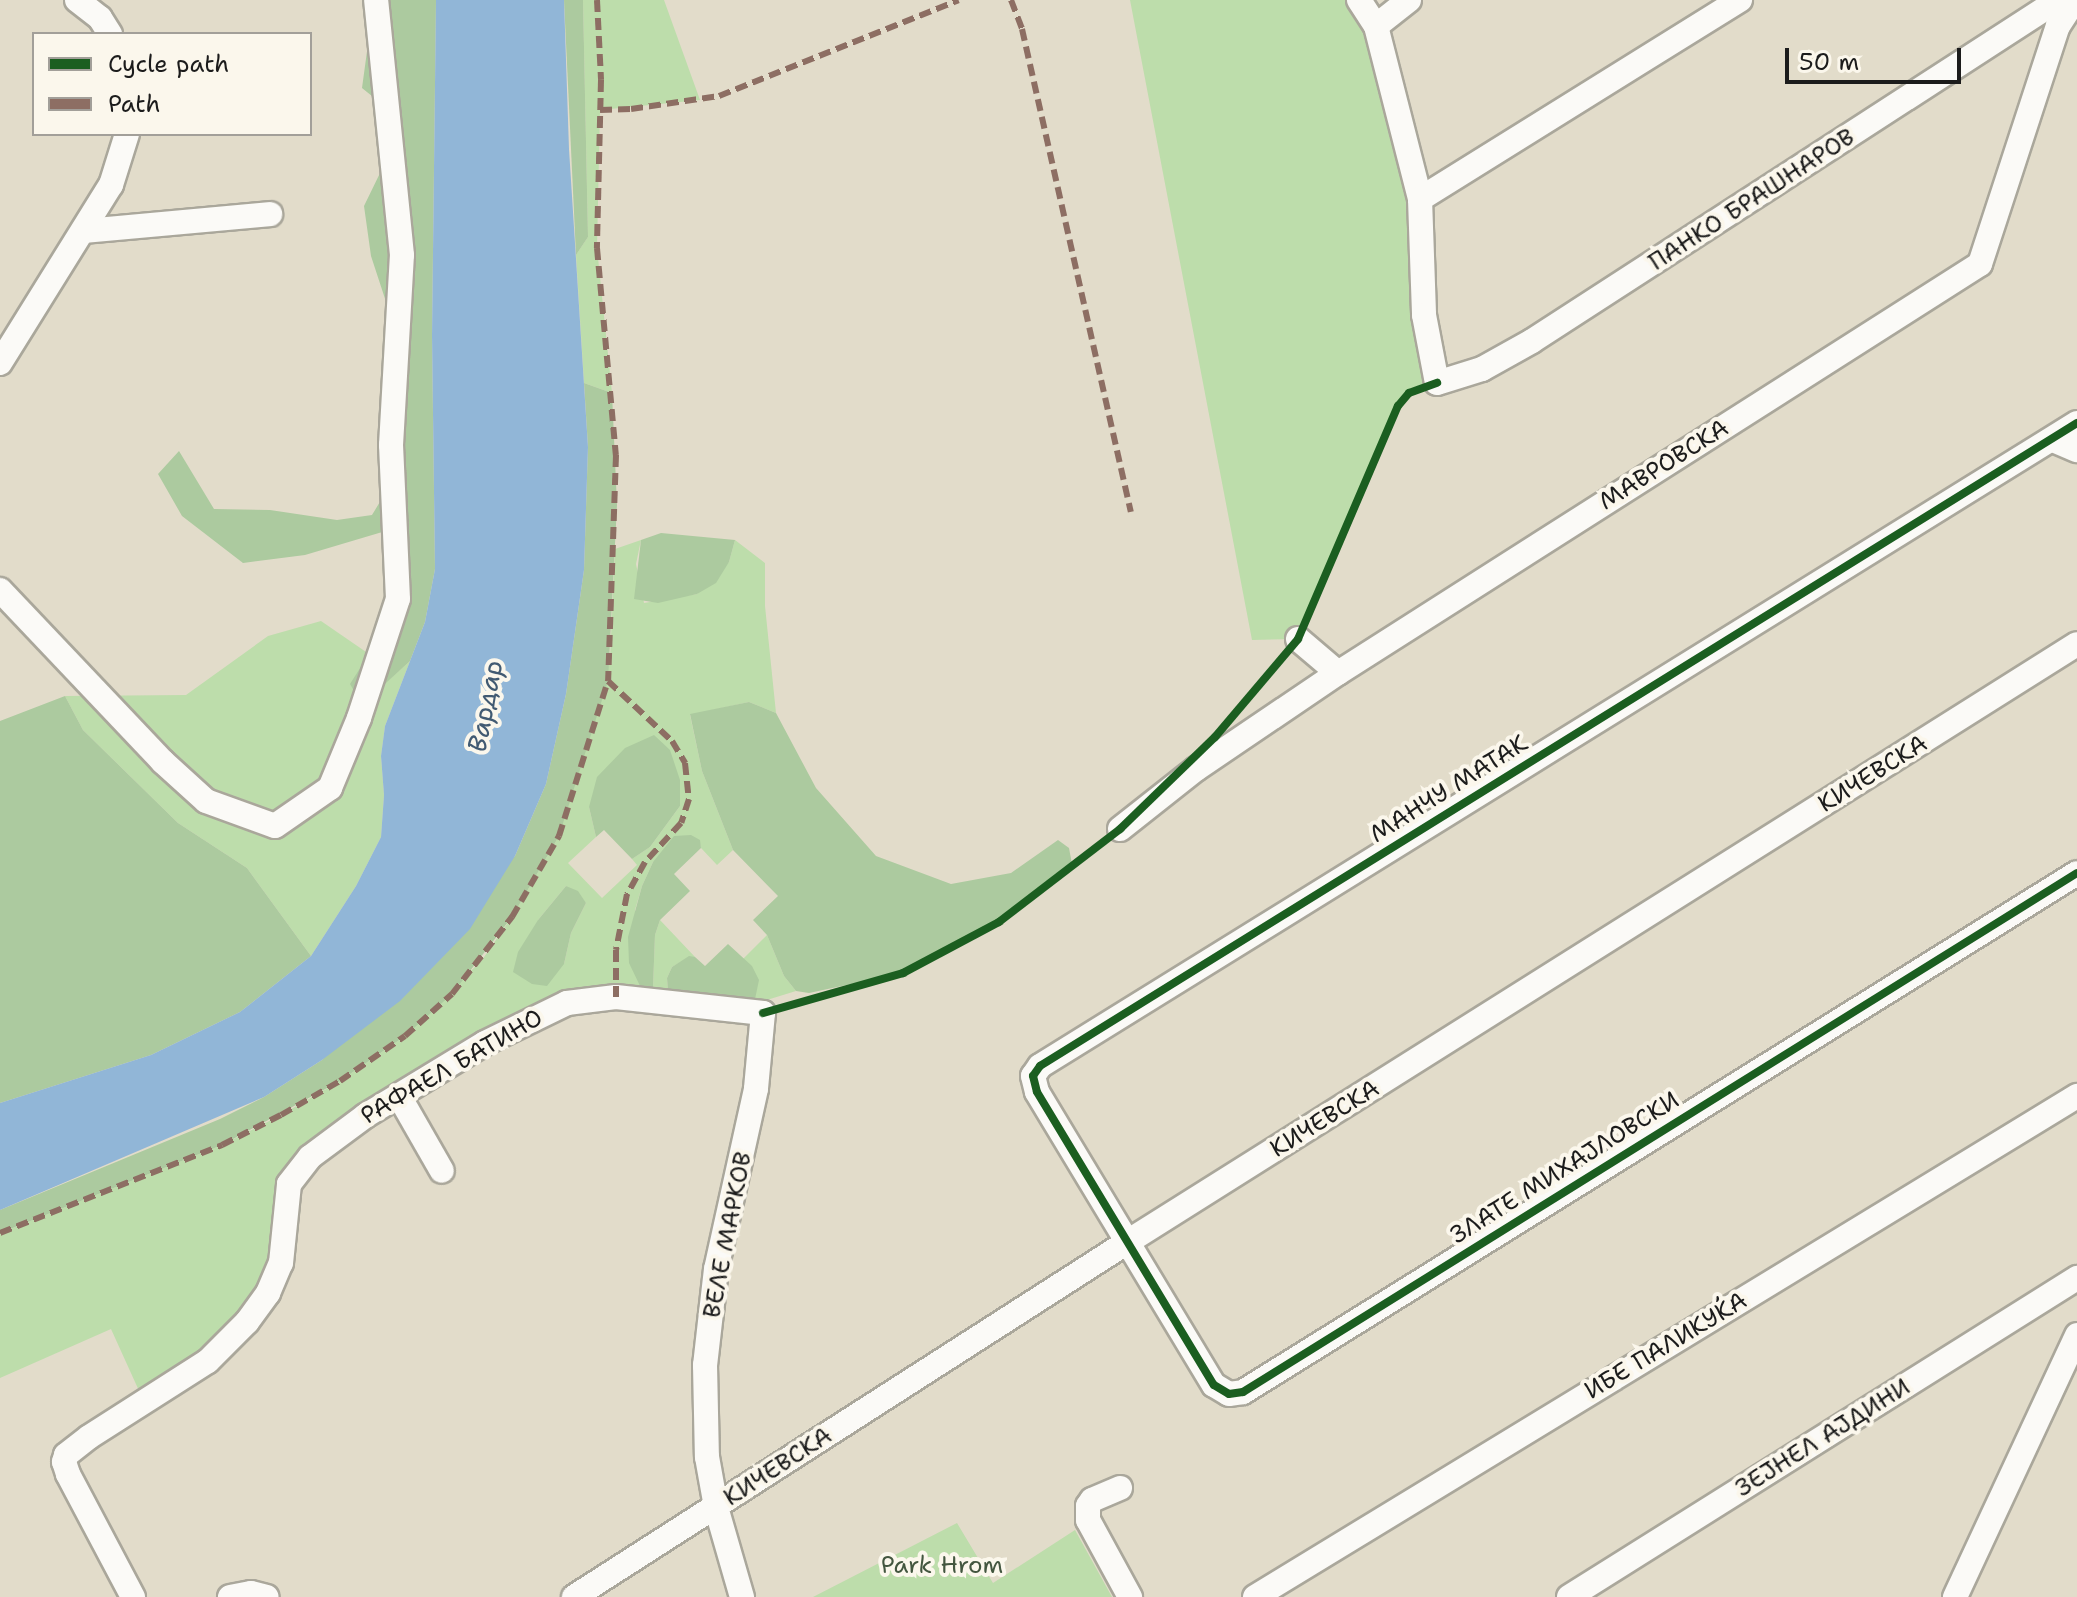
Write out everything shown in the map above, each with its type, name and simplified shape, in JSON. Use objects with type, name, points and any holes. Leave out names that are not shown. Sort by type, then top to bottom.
[{"type":"street","points":[[77,0],[100,18],[109,32]]},
{"type":"street","points":[[0,590],[162,761],[206,801],[275,826],[330,788],[359,718],[398,599],[391,445],[402,255],[376,0]]},
{"type":"street","points":[[1359,0],[1376,26],[1420,199],[1740,0]]},
{"type":"street","points":[[1376,26],[1409,0]]},
{"type":"street","name":"ПАНКО БРАШНАРОВ","points":[[1420,199],[1424,315],[1437,383],[1482,369],[1594,303],[2058,0]]},
{"type":"street","name":"МАВРОВСКА","points":[[1120,829],[1196,769],[1338,673],[1980,264],[2058,26],[2075,0]]},
{"type":"street","points":[[0,363],[111,185],[126,136]]},
{"type":"street","points":[[84,231],[270,214]]},
{"type":"street","points":[[2053,440],[2077,423]]},
{"type":"street","points":[[2053,440],[2077,450]]},
{"type":"street","name":"МАНЧУ МАТАК","points":[[1129,1241],[1037,1092],[1033,1076],[1040,1066],[2053,440]]},
{"type":"street","points":[[1298,639],[1338,673]]},
{"type":"street","name":"КИЧЕВСКА","points":[[574,1597],[1129,1241],[2077,644]]},
{"type":"street","name":"ЗЛАТЕ МИХАЈЛОВСКИ","points":[[1129,1241],[1214,1385],[1229,1394],[1243,1392],[2077,873]]},
{"type":"street","name":"РАФАЕЛ БАТИНО","points":[[133,1597],[68,1474],[65,1458],[89,1437],[177,1384],[228,1343],[263,1301],[278,1271],[284,1249],[292,1175],[310,1157],[399,1096],[524,1022],[589,998],[616,997],[763,1013]]},
{"type":"street","name":"ВЕЛЕ МАРКОВ","points":[[742,1597],[716,1507],[707,1457],[705,1365],[716,1269],[756,1089],[763,1013]]},
{"type":"street","points":[[399,1096],[442,1171]]},
{"type":"street","name":"ИБЕ ПАЛИКУЌА","points":[[1255,1597],[2077,1096]]},
{"type":"street","name":"ЗЕЈНЕЛ АЈДИНИ","points":[[1569,1597],[2077,1278]]},
{"type":"street","points":[[1959,1596],[2077,1335]]},
{"type":"street","points":[[1120,1488],[1088,1506],[1088,1520],[1130,1597]]},
{"type":"street","points":[[230,1597],[258,1593],[267,1597]]},
{"type":"green space","points":[[374,0],[436,0],[432,336],[435,569],[425,622],[410,661],[362,705],[350,684],[369,654],[393,574],[389,530],[305,555],[243,563],[182,516],[158,474],[179,451],[214,509],[270,510],[337,520],[372,515],[404,462],[400,380],[390,314],[371,256],[364,206],[382,169],[398,117],[362,88]]},
{"type":"green space","points":[[564,0],[583,0],[588,237],[576,255]]},
{"type":"green space","points":[[583,0],[664,0],[700,100],[600,110],[597,248],[612,393],[584,383],[576,255],[588,237]]},
{"type":"green space","points":[[1130,0],[1359,0],[1405,141],[1437,383],[1409,393],[1398,406],[1298,639],[1252,640]]},
{"type":"green space","points":[[584,383],[612,393],[617,505],[608,681],[559,836],[512,917],[452,994],[405,1036],[340,1081],[222,1145],[0,1233],[0,1210],[220,1119],[264,1097],[322,1060],[515,856],[546,784],[566,694],[584,570],[588,447]]},
{"type":"green space","points":[[661,533],[735,540],[729,562],[716,583],[697,594],[658,603],[634,599],[641,540]]},
{"type":"green space","points":[[641,540],[636,564],[644,603],[697,594],[729,562],[735,540],[765,563],[765,606],[776,713],[749,702],[690,715],[702,771],[733,850],[717,865],[701,848],[699,840],[653,862],[635,910],[641,988],[653,988],[655,935],[660,920],[695,957],[672,967],[667,978],[668,992],[567,1003],[310,1157],[268,1293],[145,1404],[111,1329],[0,1378],[0,1233],[222,1145],[281,1115],[340,1081],[405,1036],[482,960],[512,917],[559,836],[610,660],[615,549]],"holes":[[[680,806],[650,847],[632,859],[637,865],[602,898],[568,863],[596,837],[589,807]],[[566,886],[586,903],[571,933],[564,964],[538,920]]]},
{"type":"green space","points":[[321,621],[369,654],[362,704],[410,661],[385,726],[381,756],[384,795],[381,837],[356,886],[311,956],[247,868],[178,823],[83,730],[65,696],[186,695],[268,636]]},
{"type":"green space","points":[[65,696],[83,730],[178,823],[247,868],[311,956],[240,1012],[151,1055],[0,1103],[0,721]]},
{"type":"green space","points":[[749,702],[776,713],[816,788],[876,856],[951,884],[1011,873],[1058,840],[1069,848],[1072,864],[999,922],[903,973],[809,993],[796,991],[784,976],[767,935],[753,920],[778,896],[733,850],[702,771],[690,714]]},
{"type":"green space","points":[[654,735],[670,750],[680,780],[680,806],[650,847],[632,859],[604,830],[596,837],[589,807],[597,777],[625,748]]},
{"type":"green space","points":[[691,835],[700,840],[701,848],[674,874],[690,891],[660,920],[655,935],[653,988],[641,988],[629,963],[628,937],[642,886],[653,862],[674,836]]},
{"type":"green space","points":[[566,886],[578,891],[586,903],[571,933],[564,964],[547,986],[532,984],[513,972],[518,952],[538,920]]},
{"type":"green space","points":[[767,935],[784,976],[796,991],[754,1004],[743,959]]},
{"type":"green space","points":[[728,944],[752,966],[759,980],[754,1004],[668,992],[667,978],[672,967],[689,956],[705,966]]},
{"type":"green space","name":"Park Hrom","points":[[957,1523],[993,1583],[1075,1530],[1112,1597],[813,1597]]},
{"type":"water","name":"Вардар","points":[[436,0],[564,0],[569,149],[588,447],[584,570],[566,694],[546,784],[515,856],[470,929],[400,1001],[322,1060],[264,1097],[0,1210],[0,1103],[151,1055],[240,1012],[311,956],[356,886],[381,837],[384,795],[381,756],[385,726],[425,622],[435,569],[432,336]]},
{"type":"marked path","points":[[597,0],[601,80],[597,248],[616,455],[608,681],[672,741],[685,763],[689,799],[681,823],[645,862],[627,894],[616,950],[616,997]]},
{"type":"marked path","points":[[600,110],[631,109],[719,96],[959,0]]},
{"type":"marked path","points":[[1011,0],[1022,29],[1131,512]]},
{"type":"marked path","points":[[0,1233],[222,1145],[281,1115],[340,1081],[405,1036],[452,994],[512,917],[559,836],[608,681]]},
{"type":"cycle path","points":[[763,1013],[903,973],[999,922],[1120,829],[1215,737],[1298,639],[1398,406],[1409,393],[1437,383]]},
{"type":"cycle path","points":[[2077,423],[1040,1066],[1033,1076],[1037,1092],[1214,1385],[1229,1394],[1243,1392],[2077,873]]}]
